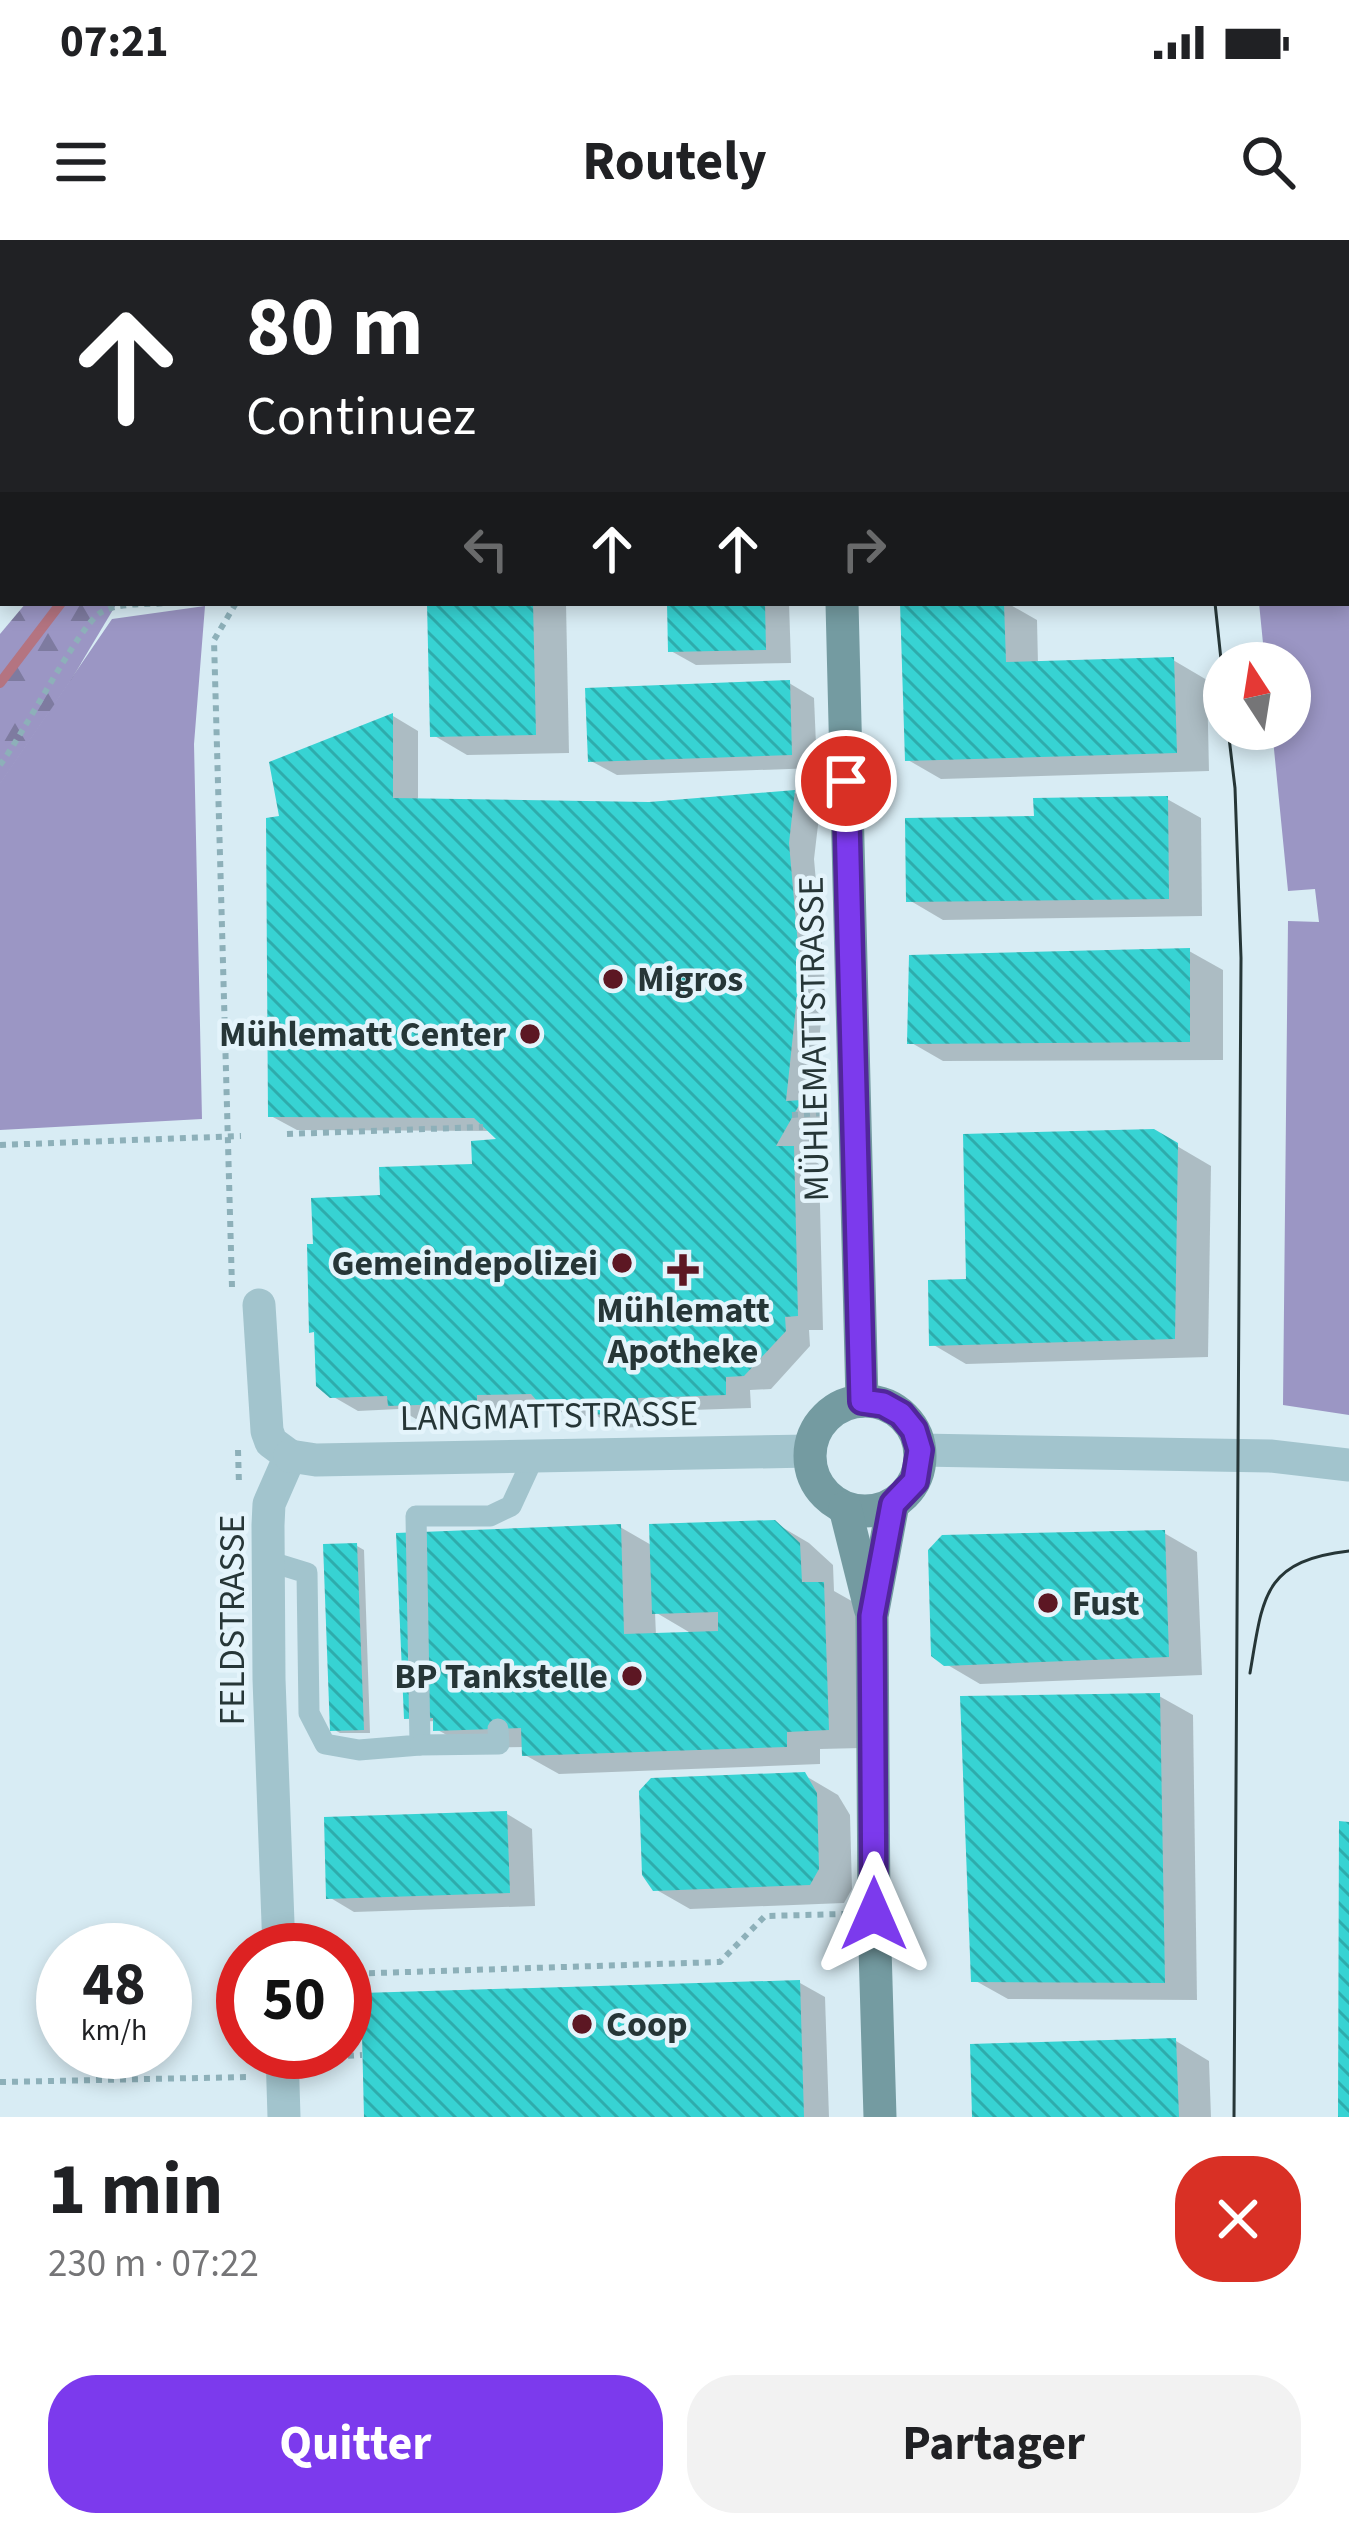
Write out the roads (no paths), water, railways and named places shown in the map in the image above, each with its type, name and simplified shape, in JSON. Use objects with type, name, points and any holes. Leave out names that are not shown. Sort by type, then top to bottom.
[{"type":"main road","name":"MÜHLEMATTSTRASSE","points":[[842,606],[862,1401]]},
{"type":"main road","points":[[862,1401],[883,1404],[901,1414],[914,1430],[920,1450],[915,1481],[893,1504],[862,1512],[830,1499],[811,1469],[810,1451],[822,1422],[847,1404],[862,1401]]},
{"type":"main road","points":[[880,2117],[872,1616],[893,1504]]},
{"type":"main road","points":[[845,1508],[872,1616]]},
{"type":"street","points":[[246,1304],[267,1431],[272,1442],[290,1456]]},
{"type":"street","points":[[920,1450],[1270,1456],[1349,1465]]},
{"type":"street","name":"LANGMATTSTRASSE","points":[[290,1456],[316,1460],[810,1451]]},
{"type":"street","name":"FELDSTRASSE","points":[[278,1923],[269,1504],[290,1456]]},
{"type":"street","points":[[283,2079],[284,2117]]},
{"type":"lane","points":[[420,1745],[416,1516],[490,1522],[511,1506],[535,1454]]},
{"type":"lane","points":[[268,1561],[307,1573],[309,1713],[325,1744],[359,1750],[499,1744],[498,1729]]},
{"type":"waterway","points":[[0,683],[59,606]]},
{"type":"tram line","points":[[1215,606],[1219,642]]},
{"type":"tram line","points":[[1230,750],[1241,958],[1234,2117]]},
{"type":"tram line","points":[[1250,1673],[1264,1604],[1283,1574],[1320,1556],[1349,1551]]},
{"type":"place","name":"Migros","points":[[613,979]]},
{"type":"place","name":"Mühlematt Center","points":[[530,1034]]},
{"type":"place","name":"Gemeindepolizei","points":[[622,1263]]},
{"type":"place","name":"Mühlematt Apotheke","points":[[683,1270]]},
{"type":"place","name":"Fust","points":[[1048,1603]]},
{"type":"place","name":"BP Tankstelle","points":[[632,1676]]},
{"type":"place","name":"Coop","points":[[582,2024]]}]
